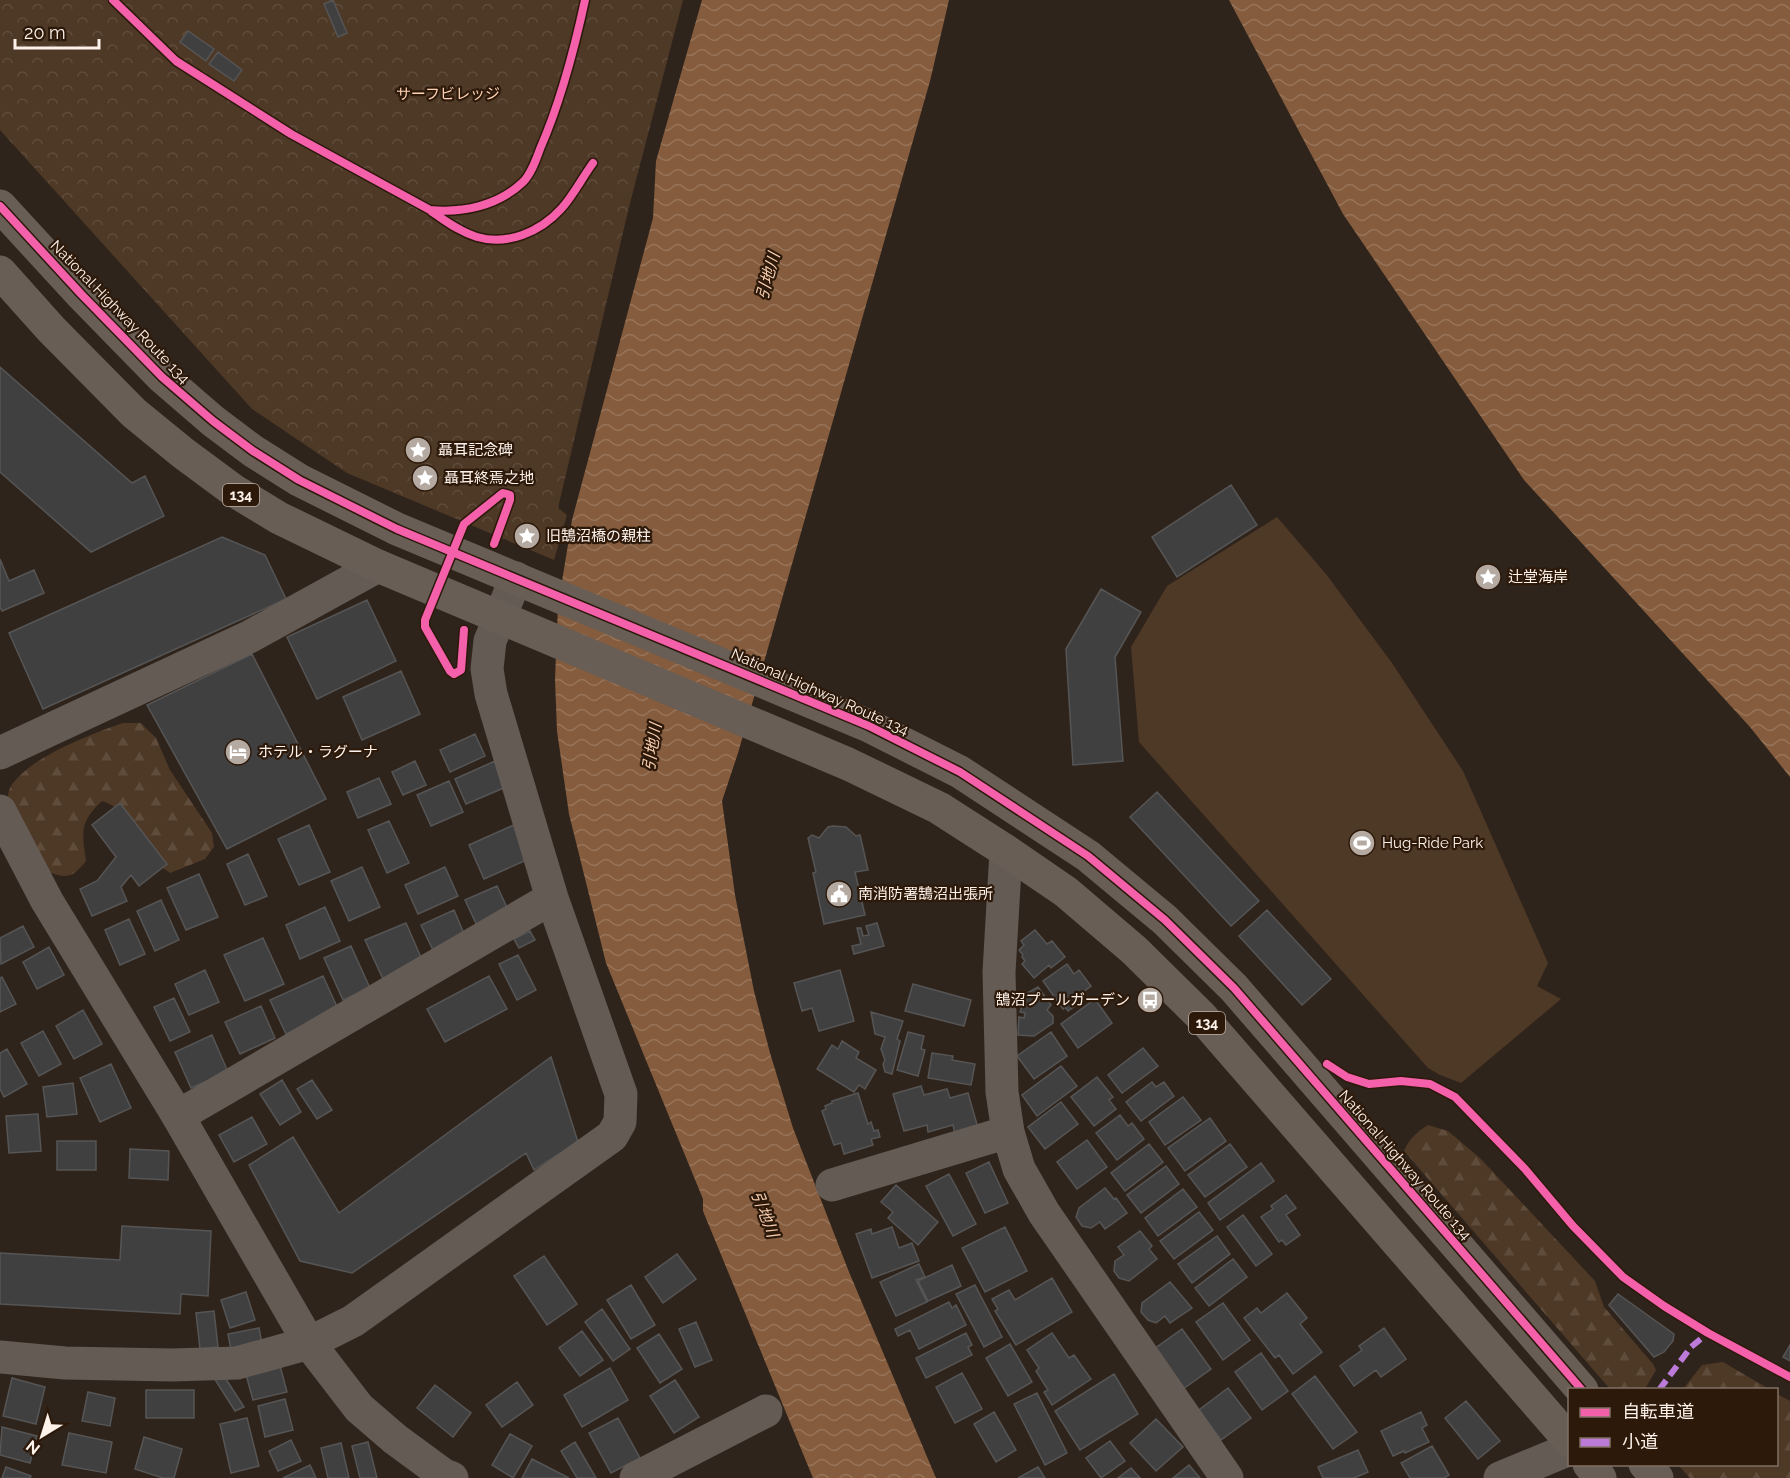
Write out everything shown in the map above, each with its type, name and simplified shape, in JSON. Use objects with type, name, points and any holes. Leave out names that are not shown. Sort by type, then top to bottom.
[{"type":"highway","name":"National Highway Route 134","points":[[0,207],[162,377],[252,451],[299,480],[397,529],[869,726],[960,772],[1088,856],[1165,920],[1234,988],[1581,1388]]},
{"type":"highway","name":"134","points":[[0,272],[51,329],[134,412],[183,453],[233,490],[279,518],[378,566],[848,764],[939,808],[1006,850],[1066,892],[1134,950],[1202,1017],[1568,1441]]},
{"type":"highway","points":[[1591,1466],[1600,1478]]},
{"type":"highway","points":[[1647,1466],[1656,1478]]},
{"type":"street","points":[[0,753],[249,637],[378,566]]},
{"type":"street","points":[[0,1358],[64,1363],[237,1363],[309,1343],[363,1314],[612,1136],[620,1122],[621,1094],[552,898],[491,694],[487,669],[490,641],[500,618],[530,584]]},
{"type":"street","points":[[0,812],[47,901],[178,1116],[309,1343],[359,1408],[395,1439],[444,1475],[452,1478]]},
{"type":"street","points":[[1006,850],[999,972],[1002,1092],[1008,1132],[1019,1169],[1044,1213],[1227,1478]]},
{"type":"street","points":[[178,1116],[552,898]]},
{"type":"street","points":[[832,1185],[1008,1132]]},
{"type":"street","points":[[636,1478],[766,1412]]},
{"type":"street","points":[[1500,1478],[1568,1449]]},
{"type":"green space","name":"サーフビレッジ","points":[[0,0],[683,0],[629,207],[558,508],[567,515],[554,560],[347,473],[252,409],[0,130]]},
{"type":"green space","name":"Hug-Ride Park","points":[[1277,517],[1326,574],[1392,663],[1463,771],[1548,963],[1537,986],[1561,999],[1461,1083],[1428,1068],[1139,742],[1131,647],[1167,586]]},
{"type":"green space","points":[[123,723],[141,723],[156,738],[170,770],[212,833],[214,847],[205,859],[170,873],[151,857],[121,812],[102,801],[89,815],[84,828],[86,861],[70,875],[61,876],[49,872],[7,802],[10,788],[18,777],[45,757],[78,740]]},
{"type":"green space","points":[[1428,1125],[1448,1131],[1480,1158],[1595,1281],[1604,1307],[1656,1370],[1646,1388],[1609,1388],[1404,1151],[1420,1130]]},
{"type":"green space","points":[[1723,1362],[1767,1388],[1684,1388],[1702,1365]]},
{"type":"green space","points":[[1778,1395],[1790,1401],[1790,1478],[1690,1478],[1679,1466],[1778,1466]]},
{"type":"water","name":"引地川","points":[[702,0],[949,0],[930,81],[738,753],[722,801],[735,895],[754,991],[793,1128],[849,1272],[936,1478],[813,1478],[703,1211],[703,1199],[606,963],[569,814],[557,731],[555,679],[558,606],[572,520],[653,218],[656,161]]},
{"type":"water","points":[[1229,0],[1790,0],[1790,777],[1750,727],[1524,480],[1343,214]]},
{"type":"building","points":[[333,0],[347,33],[338,37],[324,4]]},
{"type":"building","points":[[188,31],[214,49],[206,61],[180,42]]},
{"type":"building","points":[[218,52],[242,70],[234,81],[209,64]]},
{"type":"building","points":[[0,367],[132,483],[145,476],[164,516],[91,552],[0,472]]},
{"type":"building","points":[[1231,485],[1257,525],[1177,577],[1152,537]]},
{"type":"building","points":[[222,537],[265,555],[286,599],[43,709],[9,633]]},
{"type":"building","points":[[0,559],[9,581],[34,570],[44,593],[2,611],[0,607]]},
{"type":"building","points":[[1101,589],[1141,612],[1115,657],[1123,761],[1073,765],[1066,649]]},
{"type":"building","points":[[367,600],[396,661],[317,699],[287,637]]},
{"type":"building","name":"ホテル・ラグーナ","points":[[252,654],[326,799],[227,849],[147,705]]},
{"type":"building","points":[[401,671],[420,714],[362,740],[343,697]]},
{"type":"building","points":[[475,734],[485,756],[450,772],[440,750]]},
{"type":"building","points":[[415,761],[426,785],[403,795],[392,772]]},
{"type":"building","points":[[495,761],[506,787],[466,804],[455,779]]},
{"type":"building","points":[[379,778],[391,804],[358,818],[347,792]]},
{"type":"building","points":[[449,781],[463,812],[431,826],[417,795]]},
{"type":"building","points":[[1157,792],[1259,901],[1231,926],[1130,817]]},
{"type":"building","points":[[120,803],[167,864],[139,886],[131,875],[121,887],[127,901],[92,916],[80,889],[97,881],[116,857],[92,825]]},
{"type":"building","points":[[389,821],[409,863],[387,873],[368,830]]},
{"type":"building","points":[[516,824],[531,858],[484,879],[469,845]]},
{"type":"building","points":[[309,825],[330,872],[299,885],[278,839]]},
{"type":"building","name":"南消防署鵠沼出張所","points":[[828,827],[846,827],[856,836],[860,835],[868,870],[855,872],[865,915],[824,924],[808,838],[812,835],[819,838]]},
{"type":"building","points":[[248,854],[267,896],[245,905],[227,864]]},
{"type":"building","points":[[362,867],[380,907],[349,921],[331,881]]},
{"type":"building","points":[[445,867],[458,896],[418,914],[405,885]]},
{"type":"building","points":[[199,874],[218,917],[186,930],[167,888]]},
{"type":"building","points":[[497,886],[511,916],[479,930],[465,900]]},
{"type":"building","points":[[161,900],[179,940],[155,951],[137,911]]},
{"type":"building","points":[[325,907],[340,941],[300,959],[286,925]]},
{"type":"building","points":[[454,910],[465,936],[433,950],[421,925]]},
{"type":"building","points":[[1267,910],[1331,979],[1302,1005],[1239,936]]},
{"type":"building","points":[[129,919],[145,954],[120,965],[105,930]]},
{"type":"building","points":[[406,923],[423,962],[383,979],[365,940]]},
{"type":"building","points":[[877,923],[884,946],[854,954],[852,946],[861,944],[857,928],[861,928],[863,936],[869,935],[866,926]]},
{"type":"building","points":[[23,926],[34,947],[1,964],[0,938]]},
{"type":"building","points":[[1035,930],[1047,944],[1052,941],[1065,957],[1051,968],[1049,965],[1034,978],[1022,964],[1025,961],[1019,950],[1024,945],[1021,941]]},
{"type":"building","points":[[530,931],[535,940],[519,948],[514,939]]},
{"type":"building","points":[[263,938],[284,984],[245,1001],[224,955]]},
{"type":"building","points":[[351,946],[370,988],[343,1000],[324,958]]},
{"type":"building","points":[[49,947],[64,975],[37,989],[23,962]]},
{"type":"building","points":[[518,955],[536,990],[517,1000],[499,964]]},
{"type":"building","points":[[1067,964],[1074,974],[1079,970],[1091,986],[1079,995],[1083,1000],[1068,1011],[1065,1007],[1063,1009],[1043,981]]},
{"type":"building","points":[[205,970],[219,1002],[189,1015],[175,984]]},
{"type":"building","points":[[840,970],[854,1021],[819,1031],[812,1008],[802,1011],[794,983]]},
{"type":"building","points":[[323,976],[339,1011],[286,1034],[270,1000]]},
{"type":"building","points":[[489,976],[507,1009],[445,1042],[427,1009]]},
{"type":"building","points":[[2,977],[16,1004],[0,1012],[0,978]]},
{"type":"building","points":[[913,984],[971,1000],[964,1026],[905,1011]]},
{"type":"building","points":[[1038,987],[1051,1005],[1047,1010],[1053,1016],[1053,1023],[1034,1036],[1018,1035],[1019,1017],[1024,1018],[1025,1013],[1020,1012],[1022,1006],[1025,1006],[1020,997]]},
{"type":"building","points":[[174,998],[190,1032],[170,1041],[154,1007]]},
{"type":"building","points":[[1095,999],[1112,1023],[1078,1048],[1061,1024]]},
{"type":"building","points":[[261,1006],[275,1038],[240,1054],[225,1022]]},
{"type":"building","points":[[83,1010],[102,1044],[74,1059],[56,1026]]},
{"type":"building","points":[[871,1012],[903,1021],[897,1039],[900,1041],[892,1074],[885,1072],[883,1064],[885,1060],[881,1049],[885,1037],[875,1034]]},
{"type":"building","points":[[43,1031],[61,1064],[39,1076],[21,1043]]},
{"type":"building","points":[[908,1032],[924,1036],[921,1049],[925,1050],[918,1076],[897,1070]]},
{"type":"building","points":[[1051,1032],[1067,1056],[1034,1079],[1017,1056]]},
{"type":"building","points":[[212,1035],[228,1072],[191,1088],[175,1052]]},
{"type":"building","points":[[842,1041],[859,1052],[856,1058],[876,1070],[865,1089],[859,1085],[854,1092],[817,1069],[832,1045],[838,1049]]},
{"type":"building","points":[[1143,1048],[1158,1066],[1122,1093],[1108,1075]]},
{"type":"building","points":[[7,1049],[27,1084],[4,1097],[0,1089],[0,1053]]},
{"type":"building","points":[[932,1053],[953,1056],[952,1060],[975,1064],[971,1085],[928,1078]]},
{"type":"building","points":[[551,1057],[578,1142],[534,1170],[526,1153],[352,1273],[300,1261],[249,1165],[293,1137],[339,1213]]},
{"type":"building","points":[[111,1064],[131,1108],[100,1122],[80,1078]]},
{"type":"building","points":[[1061,1066],[1077,1086],[1037,1116],[1022,1095]]},
{"type":"building","points":[[1097,1077],[1113,1097],[1109,1100],[1116,1109],[1094,1126],[1071,1097]]},
{"type":"building","points":[[282,1080],[301,1112],[280,1125],[260,1094]]},
{"type":"building","points":[[312,1080],[332,1110],[317,1119],[297,1089]]},
{"type":"building","points":[[1152,1082],[1156,1087],[1164,1082],[1174,1096],[1141,1121],[1126,1102]]},
{"type":"building","points":[[73,1083],[77,1114],[47,1117],[43,1087]]},
{"type":"building","points":[[921,1086],[924,1095],[947,1089],[950,1098],[968,1093],[978,1128],[955,1134],[953,1125],[928,1132],[927,1125],[904,1131],[893,1094]]},
{"type":"building","points":[[858,1093],[868,1124],[871,1122],[874,1131],[878,1130],[880,1137],[871,1139],[873,1145],[844,1154],[841,1143],[834,1145],[822,1111],[832,1101]]},
{"type":"building","points":[[1183,1097],[1201,1120],[1165,1145],[1149,1122]]},
{"type":"building","points":[[1061,1102],[1078,1124],[1045,1149],[1028,1127]]},
{"type":"building","points":[[38,1114],[41,1151],[9,1153],[6,1116]]},
{"type":"building","points":[[1120,1115],[1128,1126],[1132,1123],[1144,1139],[1117,1160],[1096,1133]]},
{"type":"building","points":[[252,1117],[267,1144],[234,1162],[219,1135]]},
{"type":"building","points":[[1210,1118],[1226,1141],[1185,1171],[1168,1148]]},
{"type":"building","points":[[1087,1140],[1107,1167],[1077,1189],[1057,1162]]},
{"type":"building","points":[[57,1141],[96,1141],[96,1170],[57,1170]]},
{"type":"building","points":[[1149,1144],[1163,1162],[1125,1191],[1111,1173]]},
{"type":"building","points":[[1230,1144],[1247,1167],[1205,1197],[1188,1175]]},
{"type":"building","points":[[130,1149],[169,1151],[168,1180],[129,1178]]},
{"type":"building","points":[[989,1162],[1008,1203],[985,1213],[966,1173]]},
{"type":"building","points":[[1261,1163],[1274,1181],[1220,1220],[1208,1203]]},
{"type":"building","points":[[1166,1166],[1179,1184],[1141,1213],[1127,1195]]},
{"type":"building","points":[[949,1174],[976,1224],[953,1236],[926,1186]]},
{"type":"building","points":[[896,1185],[938,1222],[918,1245],[888,1218],[893,1212],[881,1202]]},
{"type":"building","points":[[1105,1188],[1127,1213],[1105,1229],[1100,1222],[1091,1228],[1082,1226],[1076,1217],[1079,1208]]},
{"type":"building","points":[[1183,1189],[1197,1207],[1158,1236],[1145,1218]]},
{"type":"building","points":[[1286,1195],[1296,1208],[1286,1215],[1300,1235],[1286,1245],[1282,1240],[1279,1242],[1261,1217],[1273,1209],[1271,1206]]},
{"type":"building","points":[[1199,1212],[1213,1230],[1174,1259],[1160,1241]]},
{"type":"building","points":[[1243,1215],[1272,1254],[1256,1266],[1227,1227]]},
{"type":"building","points":[[122,1226],[211,1231],[208,1296],[181,1294],[180,1314],[0,1304],[0,1253],[120,1260]]},
{"type":"building","points":[[892,1227],[899,1248],[912,1243],[919,1261],[872,1278],[856,1234],[871,1229],[872,1234]]},
{"type":"building","points":[[1005,1227],[1027,1271],[985,1292],[962,1248]]},
{"type":"building","points":[[1140,1231],[1152,1246],[1149,1249],[1157,1259],[1129,1281],[1119,1278],[1114,1271],[1115,1261],[1124,1255],[1118,1247]]},
{"type":"building","points":[[1217,1236],[1230,1254],[1192,1283],[1178,1264]]},
{"type":"building","points":[[677,1254],[696,1279],[663,1303],[645,1277]]},
{"type":"building","points":[[544,1256],[577,1304],[547,1325],[514,1276]]},
{"type":"building","points":[[1233,1259],[1247,1277],[1209,1306],[1195,1288]]},
{"type":"building","points":[[919,1264],[925,1277],[916,1280],[927,1302],[896,1316],[880,1282]]},
{"type":"building","points":[[952,1265],[961,1286],[928,1301],[918,1281]]},
{"type":"building","points":[[1052,1278],[1072,1312],[1016,1345],[995,1311],[998,1309],[992,1299],[1009,1290],[1015,1300]]},
{"type":"building","points":[[1170,1282],[1192,1308],[1170,1323],[1165,1316],[1156,1323],[1148,1320],[1141,1312],[1142,1303]]},
{"type":"building","points":[[631,1285],[655,1325],[631,1339],[607,1300]]},
{"type":"building","points":[[975,1285],[1002,1337],[984,1347],[956,1294]]},
{"type":"building","points":[[246,1292],[255,1320],[230,1328],[221,1300]]},
{"type":"building","points":[[1287,1293],[1307,1318],[1300,1324],[1322,1352],[1293,1374],[1279,1355],[1275,1358],[1244,1318],[1257,1308],[1261,1313]]},
{"type":"building","points":[[1618,1294],[1674,1334],[1673,1341],[1664,1352],[1654,1357],[1609,1305]]},
{"type":"building","points":[[949,1302],[952,1308],[956,1305],[966,1325],[919,1349],[910,1330],[898,1336],[895,1329]]},
{"type":"building","points":[[1223,1303],[1250,1340],[1223,1360],[1196,1322]]},
{"type":"building","points":[[602,1309],[630,1349],[613,1361],[585,1322]]},
{"type":"building","points":[[214,1311],[218,1347],[200,1349],[196,1313]]},
{"type":"building","points":[[696,1322],[712,1360],[695,1367],[679,1329]]},
{"type":"building","points":[[259,1328],[262,1344],[231,1350],[228,1334]]},
{"type":"building","points":[[1384,1328],[1406,1359],[1381,1377],[1376,1370],[1354,1386],[1340,1366],[1362,1350],[1359,1346]]},
{"type":"building","points":[[1182,1329],[1211,1369],[1183,1389],[1154,1349]]},
{"type":"building","points":[[582,1331],[603,1360],[580,1376],[559,1348]]},
{"type":"building","points":[[966,1333],[972,1345],[968,1347],[972,1355],[926,1378],[916,1358]]},
{"type":"building","points":[[1052,1333],[1069,1358],[1074,1355],[1091,1379],[1052,1405],[1044,1392],[1048,1390],[1036,1371],[1039,1368],[1027,1350]]},
{"type":"building","points":[[659,1334],[682,1369],[660,1383],[637,1348]]},
{"type":"building","points":[[1010,1344],[1032,1382],[1008,1396],[986,1358]]},
{"type":"building","points":[[1790,1345],[1790,1361],[1783,1357]]},
{"type":"building","points":[[1261,1353],[1288,1391],[1262,1410],[1235,1372]]},
{"type":"building","points":[[279,1362],[287,1392],[253,1400],[245,1371]]},
{"type":"building","points":[[610,1368],[628,1400],[582,1427],[564,1395]]},
{"type":"building","points":[[222,1373],[244,1407],[235,1411],[214,1378]]},
{"type":"building","points":[[962,1373],[982,1409],[955,1423],[936,1387]]},
{"type":"building","points":[[1114,1374],[1138,1414],[1080,1450],[1055,1411]]},
{"type":"building","points":[[1315,1376],[1357,1432],[1333,1449],[1292,1394]]},
{"type":"building","points":[[12,1378],[45,1387],[36,1424],[3,1416]]},
{"type":"building","points":[[675,1380],[699,1417],[674,1433],[650,1396]]},
{"type":"building","points":[[517,1382],[533,1405],[502,1427],[486,1405]]},
{"type":"building","points":[[435,1385],[471,1413],[453,1437],[417,1408]]},
{"type":"building","points":[[1228,1388],[1251,1418],[1221,1440],[1199,1410]]},
{"type":"building","points":[[146,1390],[194,1390],[194,1418],[146,1418]]},
{"type":"building","points":[[88,1392],[115,1398],[110,1426],[82,1421]]},
{"type":"building","points":[[1037,1393],[1067,1453],[1045,1465],[1014,1404]]},
{"type":"building","points":[[285,1399],[293,1430],[265,1437],[258,1406]]},
{"type":"building","points":[[1466,1401],[1500,1441],[1478,1459],[1445,1418]]},
{"type":"building","points":[[994,1412],[1016,1450],[996,1462],[974,1424]]},
{"type":"building","points":[[1421,1412],[1427,1425],[1422,1428],[1429,1442],[1393,1456],[1381,1431]]},
{"type":"building","points":[[247,1418],[259,1466],[231,1473],[220,1424]]},
{"type":"building","points":[[618,1418],[640,1458],[611,1473],[589,1433]]},
{"type":"building","points":[[1156,1419],[1183,1447],[1156,1471],[1130,1443]]},
{"type":"building","points":[[2,1427],[37,1436],[30,1463],[0,1455]]},
{"type":"building","points":[[69,1433],[112,1442],[106,1473],[62,1465]]},
{"type":"building","points":[[510,1434],[532,1446],[513,1478],[492,1465]]},
{"type":"building","points":[[144,1437],[182,1449],[174,1478],[163,1478],[135,1469]]},
{"type":"building","points":[[291,1440],[301,1461],[278,1471],[269,1451]]},
{"type":"building","points":[[1110,1441],[1125,1461],[1101,1478],[1086,1458]]},
{"type":"building","points":[[368,1442],[377,1478],[360,1478],[352,1446]]},
{"type":"building","points":[[575,1442],[596,1478],[577,1478],[561,1451]]},
{"type":"building","points":[[341,1443],[349,1478],[328,1478],[321,1448]]},
{"type":"building","points":[[1432,1446],[1449,1475],[1444,1478],[1410,1478],[1401,1463]]},
{"type":"building","points":[[1358,1450],[1368,1472],[1354,1478],[1323,1478],[1318,1467]]},
{"type":"building","points":[[532,1459],[569,1478],[522,1478]]},
{"type":"building","points":[[310,1465],[316,1478],[283,1478]]},
{"type":"building","points":[[1189,1465],[1200,1478],[1173,1478]]},
{"type":"building","points":[[6,1467],[31,1476],[30,1478],[2,1478]]},
{"type":"building","points":[[1038,1467],[1045,1478],[1018,1478]]},
{"type":"building","points":[[1131,1468],[1140,1478],[1118,1478]]},
{"type":"marked path","points":[[1660,1388],[1691,1347],[1708,1333]]},
{"type":"cycle path","points":[[113,0],[176,61],[291,134],[430,210],[442,211],[467,209],[503,197],[523,182],[528,175],[548,131],[561,94],[585,0]]},
{"type":"cycle path","points":[[432,212],[477,237],[500,240],[522,235],[543,224],[561,209],[593,163]]},
{"type":"cycle path","points":[[0,206],[162,377],[213,421],[253,451],[299,480],[397,529],[869,726],[960,772],[1088,856],[1165,920],[1234,988],[1580,1388]]},
{"type":"cycle path","points":[[464,630],[461,670],[454,674],[450,671],[425,627],[425,620],[464,524],[503,493],[510,495],[510,500],[494,544]]},
{"type":"cycle path","points":[[1327,1064],[1347,1077],[1369,1084],[1401,1081],[1430,1084],[1455,1097],[1525,1169],[1573,1226],[1623,1277],[1708,1333],[1790,1377]]},
{"type":"place","name":"聶耳記念碑","points":[[418,450]]},
{"type":"place","name":"聶耳終焉之地","points":[[425,478]]},
{"type":"place","name":"旧鵠沼橋の親柱","points":[[527,536]]},
{"type":"place","name":"辻堂海岸","points":[[1488,577]]},
{"type":"place","name":"ホテル・ラグーナ","points":[[238,752]]},
{"type":"place","name":"Hug-Ride Park","points":[[1362,843]]},
{"type":"place","name":"南消防署鵠沼出張所","points":[[839,894]]},
{"type":"place","name":"鵠沼プールガーデン","points":[[1150,1000]]}]
